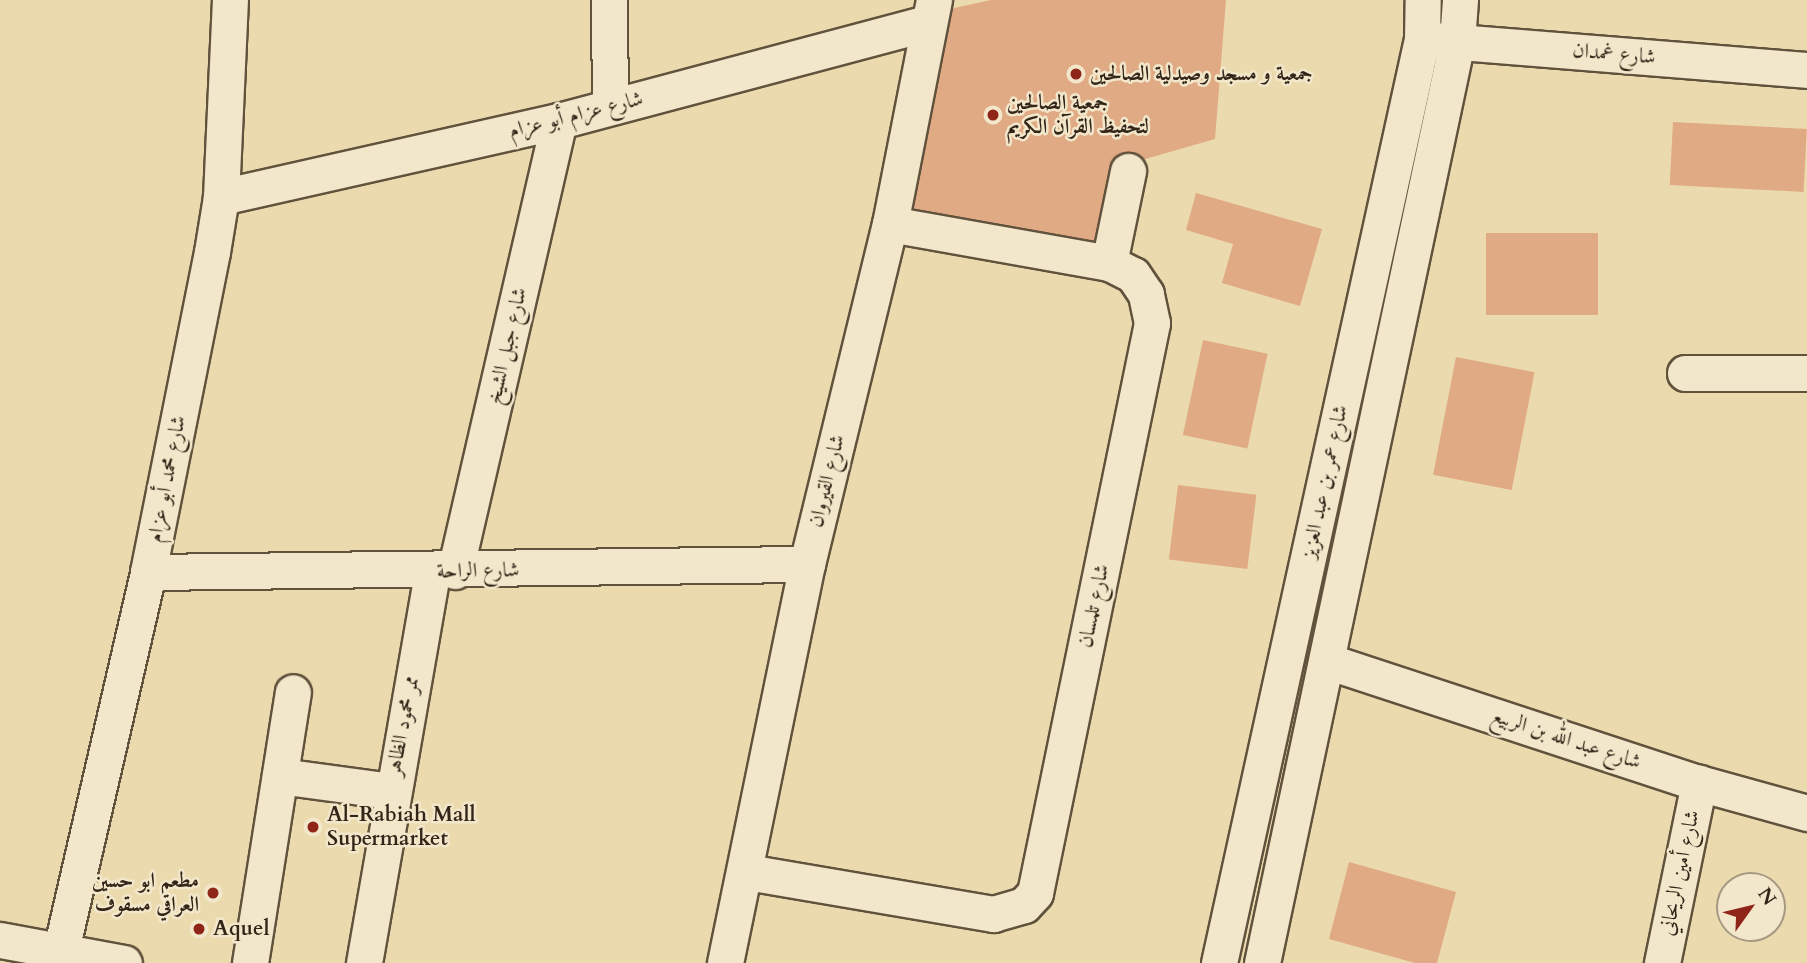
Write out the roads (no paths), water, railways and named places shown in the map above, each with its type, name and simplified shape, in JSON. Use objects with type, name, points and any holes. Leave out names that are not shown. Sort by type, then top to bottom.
[{"type":"street","name":"شارع محمد أبو عزام","points":[[60,958],[148,572],[221,197],[230,0]]},
{"type":"street","points":[[609,0],[610,107]]},
{"type":"street","name":"شارع عمر بن عبد العزيز","points":[[1219,963],[1422,39],[1423,0]]},
{"type":"street","name":"شارع عمر بن عبد العزيز","points":[[1262,963],[1457,42],[1460,0]]},
{"type":"street","name":"شارع عزام أبو عزام","points":[[221,197],[559,121],[931,11]]},
{"type":"street","name":"شارع القيروان","points":[[725,963],[747,873],[807,564],[890,224],[931,11]]},
{"type":"street","name":"شارع غمدان","points":[[1422,39],[1807,70]]},
{"type":"street","name":"شارع جبل الشيخ","points":[[444,571],[559,121]]},
{"type":"street","points":[[1109,263],[1128,171]]},
{"type":"street","name":"شارع تلمسان","points":[[747,873],[993,915],[1024,905],[1035,893],[1152,323],[1146,294],[1133,275],[1109,263],[890,224]]},
{"type":"street","points":[[1685,373],[1807,373]]},
{"type":"street","name":"شارع الراحة","points":[[148,572],[444,571],[807,564]]},
{"type":"street","name":"ممر محمود الظاهر","points":[[363,963],[391,791],[444,571]]},
{"type":"street","name":"شارع عبد الله بن الربيع","points":[[1327,661],[1699,783],[1807,813]]},
{"type":"street","points":[[250,963],[293,692]]},
{"type":"street","points":[[279,776],[391,791]]},
{"type":"street","name":"شارع أمين الريحاني","points":[[1661,963],[1699,783]]},
{"type":"street","points":[[0,940],[60,958],[124,963]]},
{"type":"place","name":"جمعية و مسجد وصيدلية الصالحين","points":[[1076,74]]},
{"type":"place","name":"جمعية الصالحين لتحفيظ القرآن الكريم","points":[[993,115]]},
{"type":"place","name":"Al-Rabiah Mall Supermarket","points":[[313,827]]},
{"type":"place","name":"مطعم ابو حسين العراقي مسقوف","points":[[213,893]]},
{"type":"place","name":"Aquel","points":[[199,929]]}]
